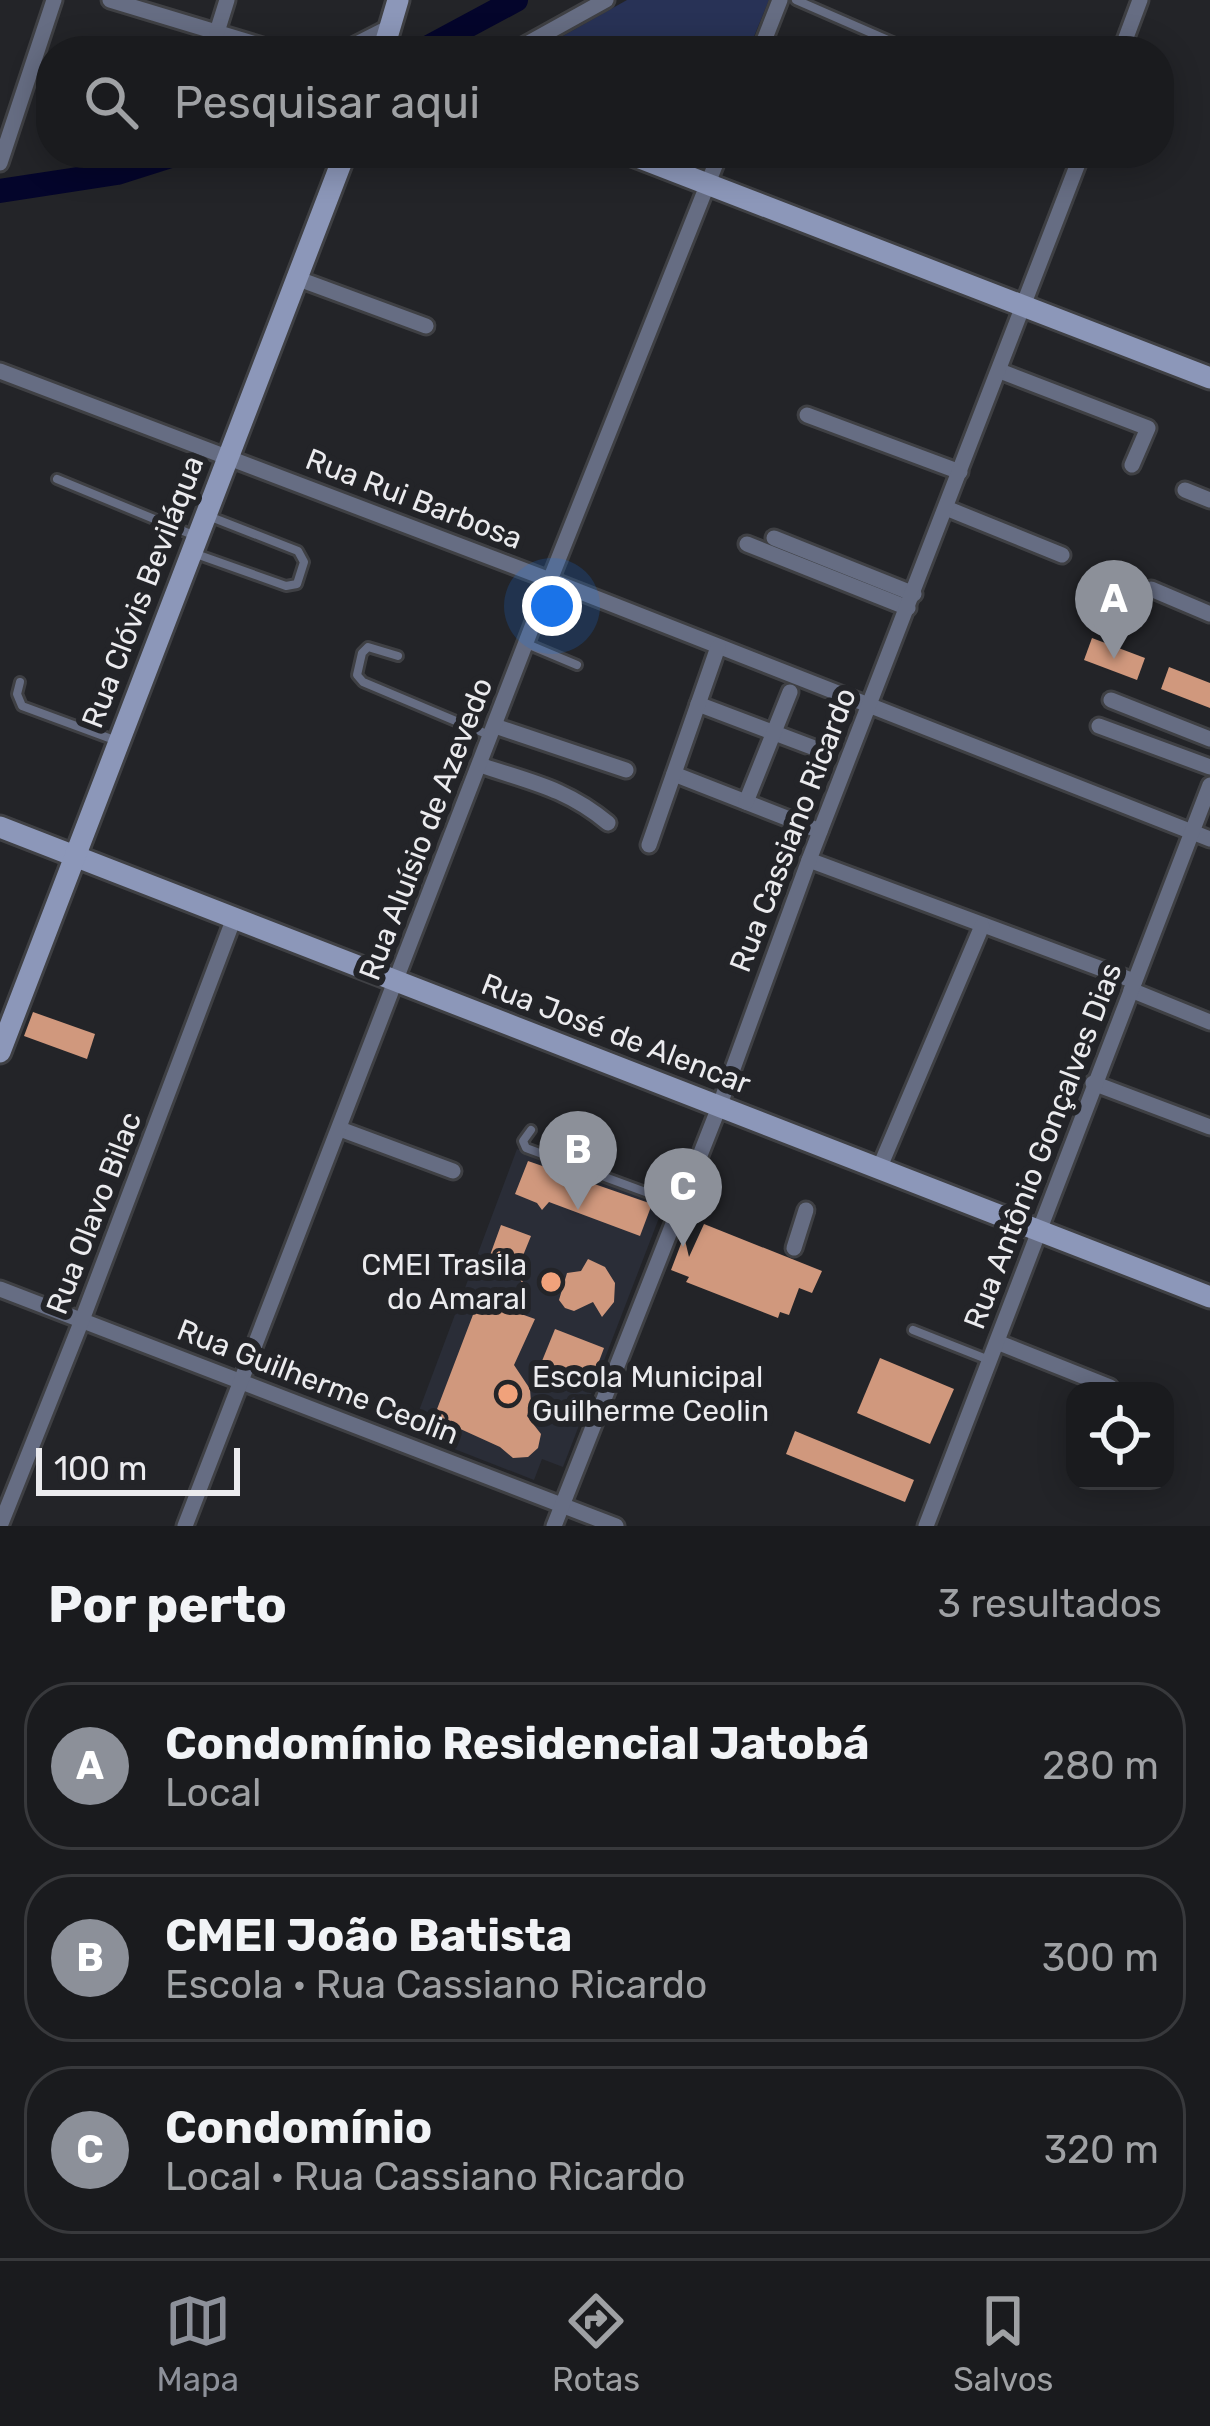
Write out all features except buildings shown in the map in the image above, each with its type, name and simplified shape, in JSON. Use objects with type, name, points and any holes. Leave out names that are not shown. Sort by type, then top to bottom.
[{"type":"street","points":[[42,36],[54,0]]},
{"type":"street","points":[[110,0],[230,36]]},
{"type":"street","points":[[212,36],[227,0]]},
{"type":"street","points":[[387,36],[398,0]]},
{"type":"street","points":[[541,36],[606,0]]},
{"type":"street","points":[[766,36],[779,0]]},
{"type":"street","points":[[1127,36],[1140,0]]},
{"type":"street","points":[[372,36],[390,27]]},
{"type":"street","points":[[0,163],[36,54]]},
{"type":"street","name":"Rua Clóvis Beviláqua","points":[[0,1052],[4,1027],[77,857],[196,534],[339,168]]},
{"type":"street","points":[[663,168],[1210,378]]},
{"type":"street","name":"Rua Aluísio de Azevedo","points":[[185,1526],[714,168]]},
{"type":"street","name":"Rua Cassiano Ricardo","points":[[554,1526],[1076,168]]},
{"type":"street","points":[[296,278],[426,326]]},
{"type":"street","name":"Rua Rui Barbosa","points":[[0,371],[1210,839]]},
{"type":"street","points":[[1000,371],[1148,428],[1132,465]]},
{"type":"street","points":[[807,415],[960,472]]},
{"type":"street","points":[[1185,490],[1210,500]]},
{"type":"street","points":[[946,508],[1062,555]]},
{"type":"street","points":[[774,538],[911,601]]},
{"type":"street","points":[[747,544],[911,601]]},
{"type":"street","points":[[1151,589],[1210,614]]},
{"type":"street","points":[[650,844],[718,647]]},
{"type":"street","points":[[746,802],[790,692]]},
{"type":"street","points":[[1111,700],[1210,739]]},
{"type":"street","points":[[698,704],[824,752]]},
{"type":"street","points":[[1099,726],[1210,767]]},
{"type":"street","points":[[493,731],[626,770]]},
{"type":"street","points":[[480,765],[557,789],[580,800],[608,823]]},
{"type":"street","points":[[674,774],[820,831]]},
{"type":"street","name":"Rua Antônio Gonçalves Dias","points":[[926,1526],[1210,785]]},
{"type":"street","name":"Rua José de Alencar","points":[[0,826],[1210,1298]]},
{"type":"street","points":[[809,860],[1132,986],[1210,1022]]},
{"type":"street","name":"Rua Olavo Bilac","points":[[0,1526],[234,918]]},
{"type":"street","points":[[879,1169],[982,926]]},
{"type":"street","points":[[1093,1083],[1210,1127]]},
{"type":"street","points":[[340,1130],[453,1171]]},
{"type":"street","points":[[794,1247],[806,1210]]},
{"type":"street","name":"Rua Guilherme Ceolin","points":[[0,1288],[616,1526]]},
{"type":"street","points":[[997,1342],[1097,1382]]},
{"type":"lane","points":[[796,0],[879,36]]},
{"type":"lane","points":[[57,479],[196,534],[286,586],[297,584],[304,562],[298,550],[196,534]]},
{"type":"lane","points":[[526,644],[577,664]]},
{"type":"lane","points":[[398,656],[368,647],[357,675],[363,682],[493,731]]},
{"type":"lane","points":[[20,682],[16,694],[22,706],[119,741]]},
{"type":"lane","points":[[531,1130],[523,1142],[526,1148],[680,1204]]},
{"type":"lane","points":[[913,1330],[990,1361]]},
{"type":"shaded area","points":[[627,0],[769,0],[754,36],[563,36]]},
{"type":"shaded area","points":[[517,1149],[664,1205],[563,1467],[542,1459],[534,1480],[411,1432]]},
{"type":"waterway","points":[[449,36],[516,0]]},
{"type":"waterway","points":[[0,191],[133,168]]},
{"type":"place","name":"Condomínio Residencial Jatobá","points":[[1114,659]]},
{"type":"place","name":"CMEI João Batista","points":[[578,1210]]},
{"type":"place","name":"Condomínio","points":[[683,1247]]},
{"type":"place","name":"CMEI Trasila do Amaral","points":[[551,1282]]},
{"type":"place","name":"Escola Municipal Guilherme Ceolin","points":[[508,1394]]}]
